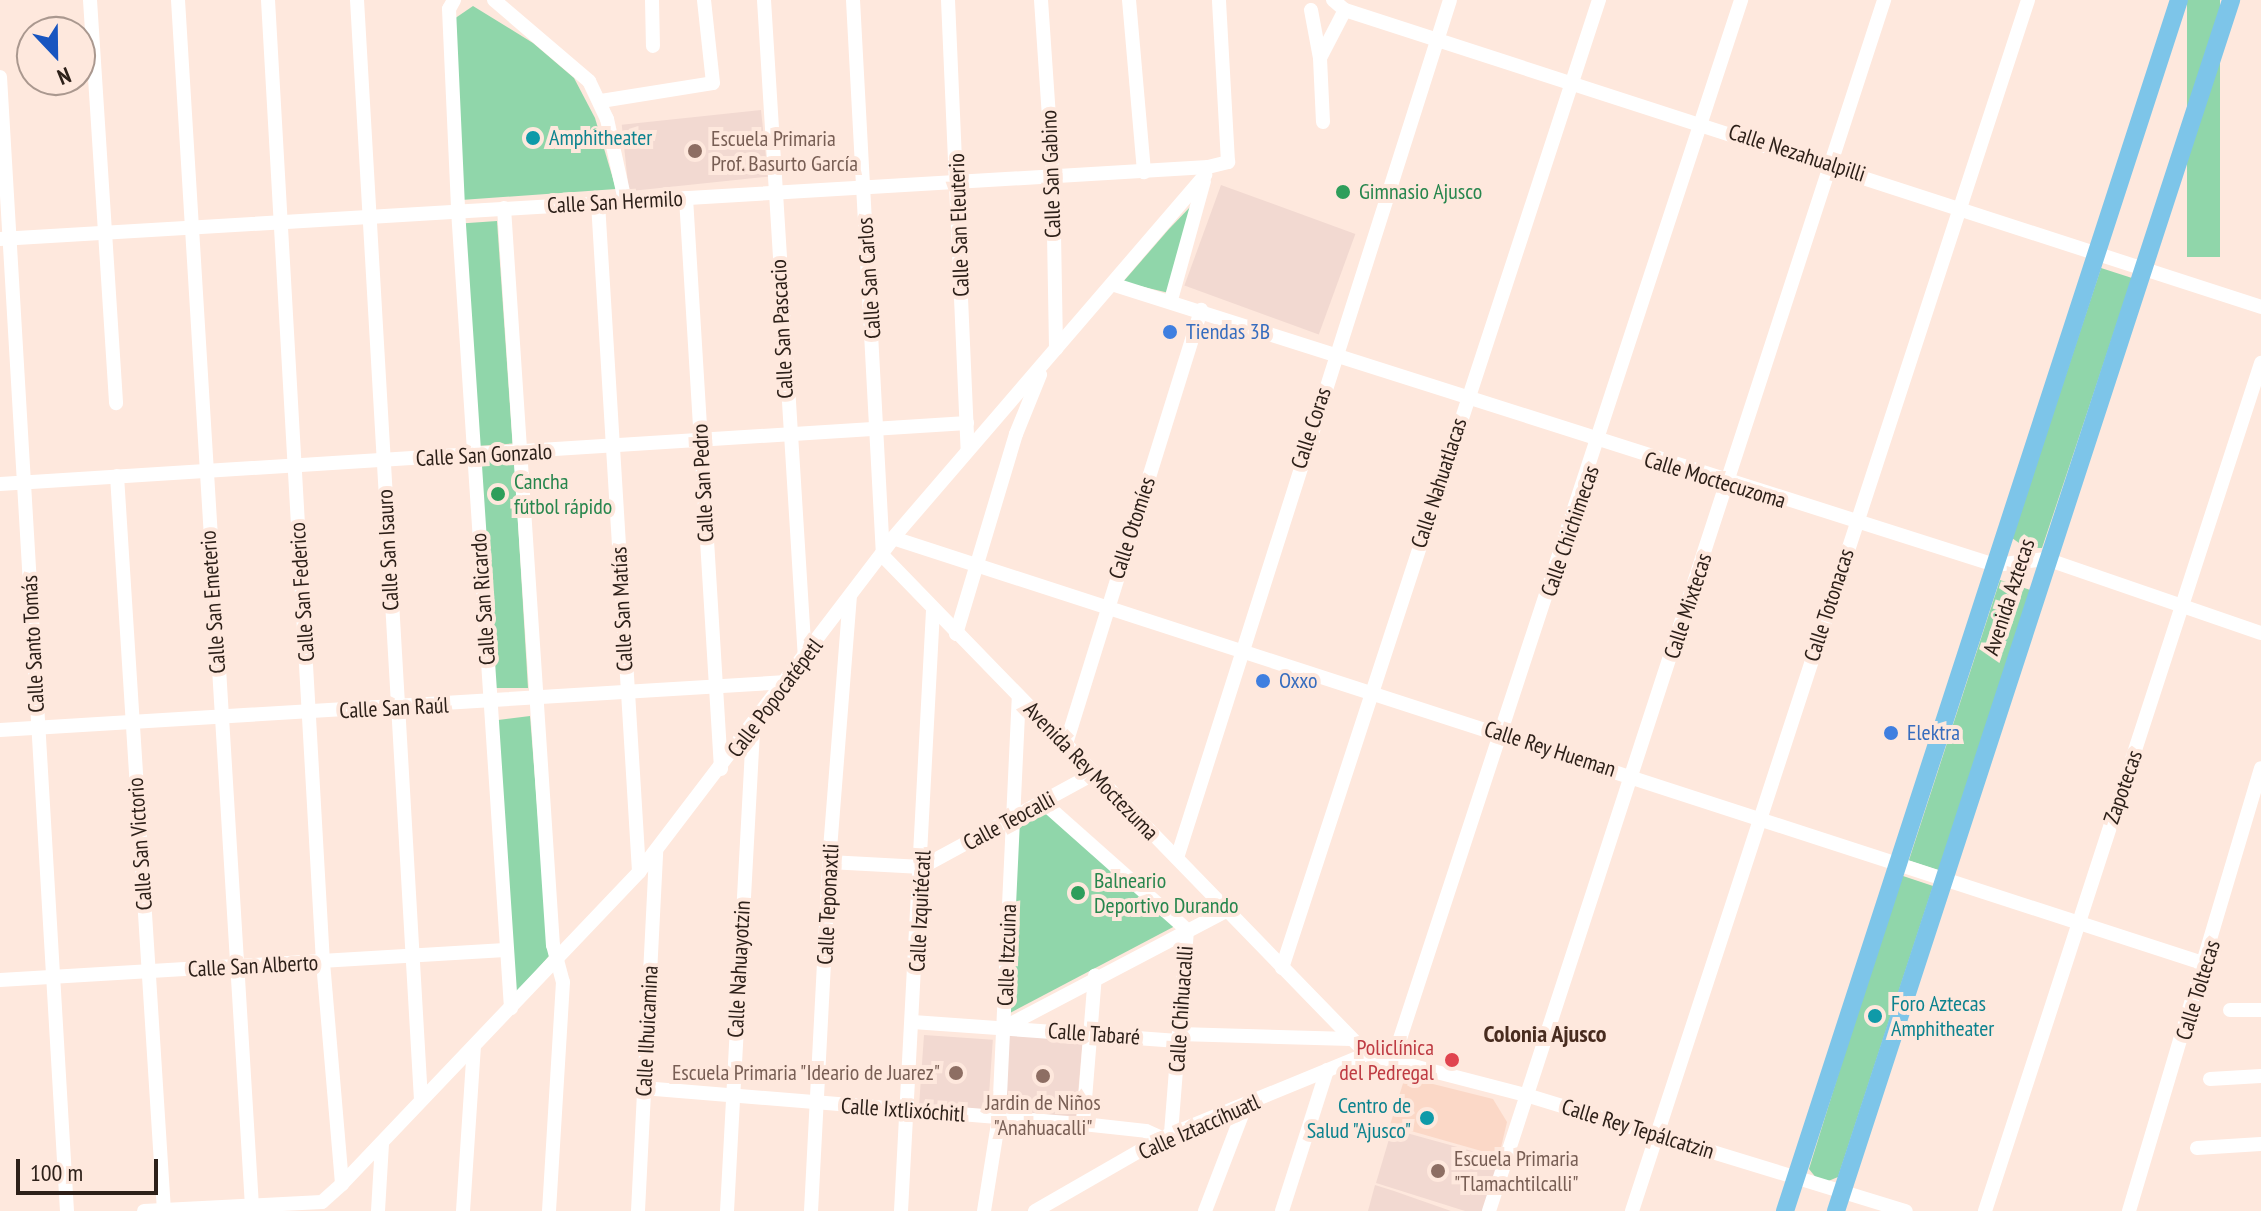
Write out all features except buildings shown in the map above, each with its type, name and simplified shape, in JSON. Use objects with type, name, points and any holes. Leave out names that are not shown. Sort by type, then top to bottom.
[{"type":"main road","name":"Avenida Aztecas","points":[[1785,1211],[2179,0]]},
{"type":"main road","name":"Avenida Aztecas","points":[[1836,1211],[2046,559],[2147,269],[2231,0]]},
{"type":"street","points":[[90,0],[116,403]]},
{"type":"street","name":"Calle San Emeterio","points":[[178,0],[189,229],[252,1205]]},
{"type":"street","name":"Calle San Federico","points":[[268,0],[278,223],[323,962],[342,1184]]},
{"type":"street","name":"Calle San Isauro","points":[[357,0],[421,1100]]},
{"type":"street","name":"Calle San Ricardo","points":[[454,0],[449,9],[458,210],[511,1008]]},
{"type":"street","points":[[494,0],[573,64],[601,101],[625,201]]},
{"type":"street","points":[[652,0],[653,46]]},
{"type":"street","points":[[601,101],[713,83],[704,0]]},
{"type":"street","name":"Calle San Pascacio","points":[[764,0],[805,659]]},
{"type":"street","name":"Calle San Carlos","points":[[853,0],[883,556]]},
{"type":"street","name":"Calle San Eleuterio","points":[[948,0],[968,451]]},
{"type":"street","name":"Calle San Gabino","points":[[1041,0],[1053,176],[1051,354]]},
{"type":"street","points":[[1129,0],[1144,172]]},
{"type":"street","name":"Calle San Hermilo","points":[[5,239],[863,186],[1207,171],[1228,162],[1219,0]]},
{"type":"street","name":"Calle Nezahualpilli","points":[[1333,0],[1345,10],[1701,122],[2261,307]]},
{"type":"street","name":"Calle Coras","points":[[1177,858],[1240,650],[1450,0]]},
{"type":"street","name":"Calle Nahuatlacas","points":[[1282,968],[1599,0]]},
{"type":"street","name":"Calle Chichimecas","points":[[1393,1060],[1600,443],[1741,0]]},
{"type":"street","name":"Calle Mixtecas","points":[[1489,1211],[1884,0]]},
{"type":"street","name":"Calle Totonacas","points":[[1632,1211],[2028,0]]},
{"type":"street","points":[[1311,10],[1320,58],[1323,122]]},
{"type":"street","points":[[1320,58],[1345,10]]},
{"type":"street","name":"Calle Santo Tomás","points":[[0,77],[5,239],[55,977],[67,1211]]},
{"type":"street","points":[[1171,300],[1207,171]]},
{"type":"street","name":"Calle Popocatépetl","points":[[287,1207],[322,1202],[342,1184],[639,872],[805,659],[883,556],[893,538],[1051,354],[1115,285],[1207,171]]},
{"type":"street","name":"Calle San Pedro","points":[[686,198],[721,769]]},
{"type":"street","name":"Calle San Matías","points":[[598,203],[639,872]]},
{"type":"street","name":"Calle San Ricardo","points":[[504,208],[556,960]]},
{"type":"street","name":"Calle Moctecuzoma","points":[[1115,285],[1171,300],[1466,400],[1728,484],[1995,565],[2046,559]]},
{"type":"street","name":"Calle Otomíes","points":[[1065,747],[1201,310]]},
{"type":"street","points":[[956,634],[1016,434],[1051,354]]},
{"type":"street","name":"Zapotecas","points":[[1985,1211],[2078,920],[2185,605],[2261,363]]},
{"type":"street","name":"Calle San Gonzalo","points":[[0,484],[878,432],[967,423]]},
{"type":"street","points":[[990,427],[1016,434]]},
{"type":"street","name":"Calle San Victorio","points":[[117,476],[164,1210]]},
{"type":"street","name":"Calle Rey Hueman","points":[[893,538],[1502,733],[2206,964]]},
{"type":"street","name":"Avenida Rey Moctezuma","points":[[883,556],[1065,747],[1367,1054]]},
{"type":"street","points":[[2046,559],[2261,633]]},
{"type":"street","name":"Calle Teponaxtli","points":[[811,1211],[829,862],[850,597]]},
{"type":"street","name":"Calle Izquitécatl","points":[[901,1211],[922,867],[933,610]]},
{"type":"street","name":"Calle San Raúl","points":[[0,730],[132,720],[536,701],[787,682]]},
{"type":"street","name":"Calle Itzcuina","points":[[984,1211],[999,1117],[1019,698]]},
{"type":"street","name":"Calle Nahuayotzin","points":[[727,1211],[753,727]]},
{"type":"street","name":"Calle Toltecas","points":[[2129,1211],[2206,964],[2261,768]]},
{"type":"street","name":"Calle Teocalli","points":[[922,867],[1093,774]]},
{"type":"street","name":"Calle Chihuacalli","points":[[1044,803],[1187,930],[1179,1037],[1166,1137]]},
{"type":"street","name":"Calle Ilhuicamina","points":[[638,1211],[656,851]]},
{"type":"street","points":[[829,862],[922,867]]},
{"type":"street","points":[[1005,1027],[1095,975],[1226,911]]},
{"type":"street","name":"Calle San Alberto","points":[[0,980],[505,950]]},
{"type":"street","points":[[549,1211],[563,982],[556,960]]},
{"type":"street","points":[[1083,1124],[1095,975]]},
{"type":"street","points":[[2230,1010],[2261,1010]]},
{"type":"street","name":"Calle Tabaré","points":[[913,1022],[1179,1037],[1351,1039]]},
{"type":"street","points":[[463,1211],[474,1047]]},
{"type":"street","name":"Calle Rey Tepálcatzin","points":[[1367,1054],[1526,1095],[1906,1211]]},
{"type":"street","name":"Calle Iztaccíhuatl","points":[[1035,1211],[1166,1137],[1245,1107],[1367,1054]]},
{"type":"street","points":[[1282,1211],[1327,1070]]},
{"type":"street","points":[[2210,1079],[2261,1076]]},
{"type":"street","name":"Calle Ixtlixóchitl","points":[[643,1088],[1083,1124],[1146,1131],[1166,1137]]},
{"type":"street","points":[[1205,1211],[1245,1107]]},
{"type":"street","points":[[378,1211],[382,1143]]},
{"type":"street","points":[[2197,1148],[2261,1144]]},
{"type":"street","points":[[1060,1211],[1066,1193]]},
{"type":"street","points":[[144,1211],[252,1205],[287,1207]]},
{"type":"shaded area","name":"Escuela Primaria Prof. Basurto García","points":[[761,110],[768,177],[629,191],[622,125]]},
{"type":"shaded area","points":[[1221,185],[1355,234],[1319,334],[1184,286]]},
{"type":"shaded area","name":"Jardin de Niños \"Anahuacalli\"","points":[[1009,1033],[1083,1039],[1076,1117],[1002,1111]]},
{"type":"shaded area","name":"Escuela Primaria \"Ideario de Juarez\"","points":[[924,1035],[993,1040],[988,1111],[919,1106]]},
{"type":"shaded area","points":[[1405,1077],[1493,1099],[1507,1122],[1499,1156],[1390,1125]]},
{"type":"shaded area","name":"Escuela Primaria \"Tlamachtilcalli\"","points":[[1392,1129],[1501,1159],[1483,1211],[1465,1211],[1376,1183]]},
{"type":"shaded area","points":[[1375,1185],[1394,1191],[1451,1211],[1368,1211]]},
{"type":"green space","points":[[2187,0],[2220,0],[2220,257],[2187,257]]},
{"type":"green space","points":[[473,6],[533,43],[574,78],[595,118],[616,189],[461,200],[454,19]]},
{"type":"green space","points":[[1193,204],[1169,293],[1123,282],[1169,229]]},
{"type":"green space","points":[[497,221],[513,443],[477,446],[461,224]]},
{"type":"green space","points":[[2101,268],[2132,278],[2042,548],[2026,548],[2012,538]]},
{"type":"green space","points":[[514,457],[528,688],[496,688],[477,460]]},
{"type":"green space","points":[[2000,580],[2030,590],[1939,870],[1909,861]]},
{"type":"green space","points":[[530,716],[549,956],[516,993],[498,720]]},
{"type":"green space","name":"Balneario Deportivo Durando","points":[[1051,810],[1177,925],[1010,1013],[1015,830]]},
{"type":"green space","points":[[1900,875],[1933,886],[1838,1177],[1821,1184],[1809,1169]]},
{"type":"place","name":"Amphitheater","points":[[533,138]]},
{"type":"place","name":"Escuela Primaria Prof. Basurto García","points":[[695,151]]},
{"type":"place","name":"Gimnasio Ajusco","points":[[1343,192]]},
{"type":"place","name":"Tiendas 3B","points":[[1170,332]]},
{"type":"place","name":"Cancha fútbol rápido","points":[[498,494]]},
{"type":"place","name":"Oxxo","points":[[1263,681]]},
{"type":"place","name":"Elektra","points":[[1891,733]]},
{"type":"place","name":"Balneario Deportivo Durando","points":[[1078,893]]},
{"type":"place","name":"Foro Aztecas Amphitheater","points":[[1875,1016]]},
{"type":"place","name":"Policlínica del Pedregal","points":[[1452,1060]]},
{"type":"place","name":"Escuela Primaria \"Ideario de Juarez\"","points":[[956,1073]]},
{"type":"place","name":"Jardin de Niños \"Anahuacalli\"","points":[[1043,1076]]},
{"type":"place","name":"Centro de Salud \"Ajusco\"","points":[[1427,1118]]},
{"type":"place","name":"Escuela Primaria \"Tlamachtilcalli\"","points":[[1438,1171]]},
{"type":"district","name":"Colonia Ajusco","points":[[1545,1034]]}]
